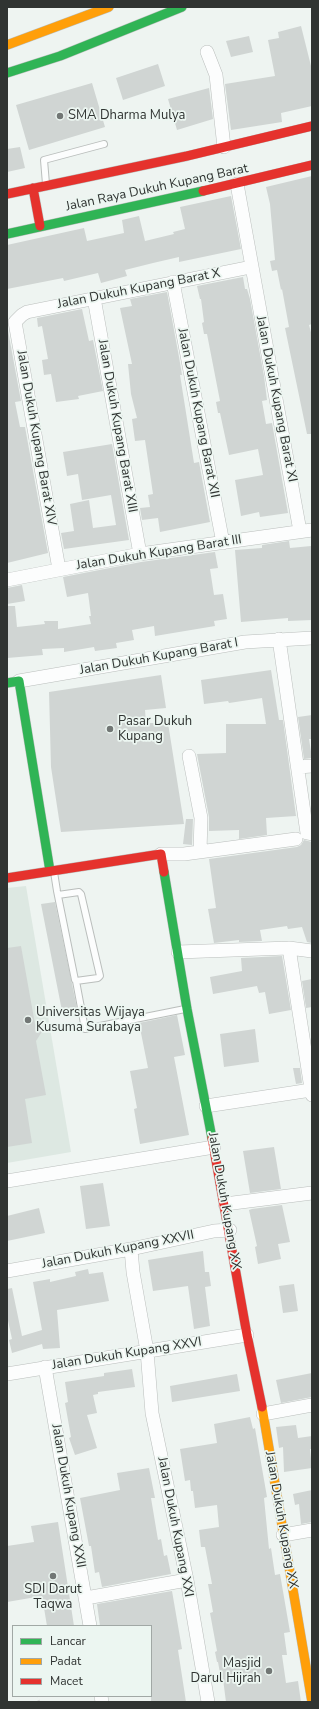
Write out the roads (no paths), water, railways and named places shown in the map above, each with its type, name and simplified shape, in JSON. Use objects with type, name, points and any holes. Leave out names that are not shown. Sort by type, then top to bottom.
[{"type":"main road","points":[[7,45],[109,7]]},
{"type":"main road","points":[[7,74],[60,56],[182,7]]},
{"type":"main road","name":"Jalan Raya Dukuh Kupang Barat","points":[[7,194],[224,147],[312,126]]},
{"type":"main road","name":"Jalan Raya Dukuh Kupang Barat","points":[[7,234],[237,184],[312,166]]},
{"type":"main road","points":[[33,188],[40,226]]},
{"type":"main road","points":[[13,682],[52,871]]},
{"type":"main road","points":[[7,878],[161,854]]},
{"type":"main road","name":"Jalan Dukuh Kupang XX","points":[[161,854],[187,1009],[230,1230],[247,1335],[263,1414],[312,1702]]},
{"type":"street","points":[[207,52],[216,75],[224,147]]},
{"type":"street","name":"Jalan Dukuh Kupang Barat XI","points":[[237,184],[251,267],[287,456],[306,531]]},
{"type":"street","name":"Jalan Dukuh Kupang Barat X","points":[[28,312],[251,267]]},
{"type":"street","name":"Jalan Dukuh Kupang Barat XII","points":[[173,282],[223,543]]},
{"type":"street","name":"Jalan Dukuh Kupang Barat XIII","points":[[94,298],[140,554]]},
{"type":"street","name":"Jalan Dukuh Kupang Barat XIV","points":[[28,312],[11,323],[59,569]]},
{"type":"street","name":"Jalan Dukuh Kupang Barat III","points":[[7,580],[140,554],[306,531]]},
{"type":"street","name":"Jalan Dukuh Kupang Barat I","points":[[13,682],[245,642],[312,638]]},
{"type":"street","points":[[161,854],[200,852],[305,836],[308,814],[298,767],[279,639]]},
{"type":"street","points":[[190,756],[201,818],[200,852]]},
{"type":"street","points":[[298,767],[312,766]]},
{"type":"street","points":[[178,952],[289,948],[312,951]]},
{"type":"street","points":[[206,1106],[312,1093],[289,948]]},
{"type":"street","points":[[7,1181],[214,1147]]},
{"type":"street","points":[[225,1204],[312,1193]]},
{"type":"street","name":"Jalan Dukuh Kupang XXVII","points":[[7,1270],[131,1249],[214,1231],[230,1230]]},
{"type":"street","name":"Jalan Dukuh Kupang XXI","points":[[131,1249],[133,1272],[147,1351],[152,1413],[187,1580],[208,1702]]},
{"type":"street","name":"Jalan Dukuh Kupang XXVI","points":[[7,1374],[247,1335]]},
{"type":"street","name":"Jalan Dukuh Kupang XXII","points":[[45,1367],[90,1625]]},
{"type":"street","points":[[263,1414],[312,1405]]},
{"type":"street","points":[[283,1535],[312,1530]]},
{"type":"street","points":[[86,1598],[187,1580]]},
{"type":"lane","points":[[46,186],[44,160],[104,144]]},
{"type":"lane","points":[[52,871],[76,981],[84,1029],[187,1009]]},
{"type":"lane","points":[[58,895],[80,892],[100,976],[98,978],[76,981]]},
{"type":"place","name":"SMA Dharma Mulya","points":[[60,116]]},
{"type":"place","name":"Pasar Dukuh Kupang","points":[[110,729]]},
{"type":"place","name":"Universitas Wijaya Kusuma Surabaya","points":[[28,1020]]},
{"type":"place","name":"SDI Darut Taqwa","points":[[53,1576]]},
{"type":"place","name":"Masjid Darul Hijrah","points":[[269,1671]]}]
